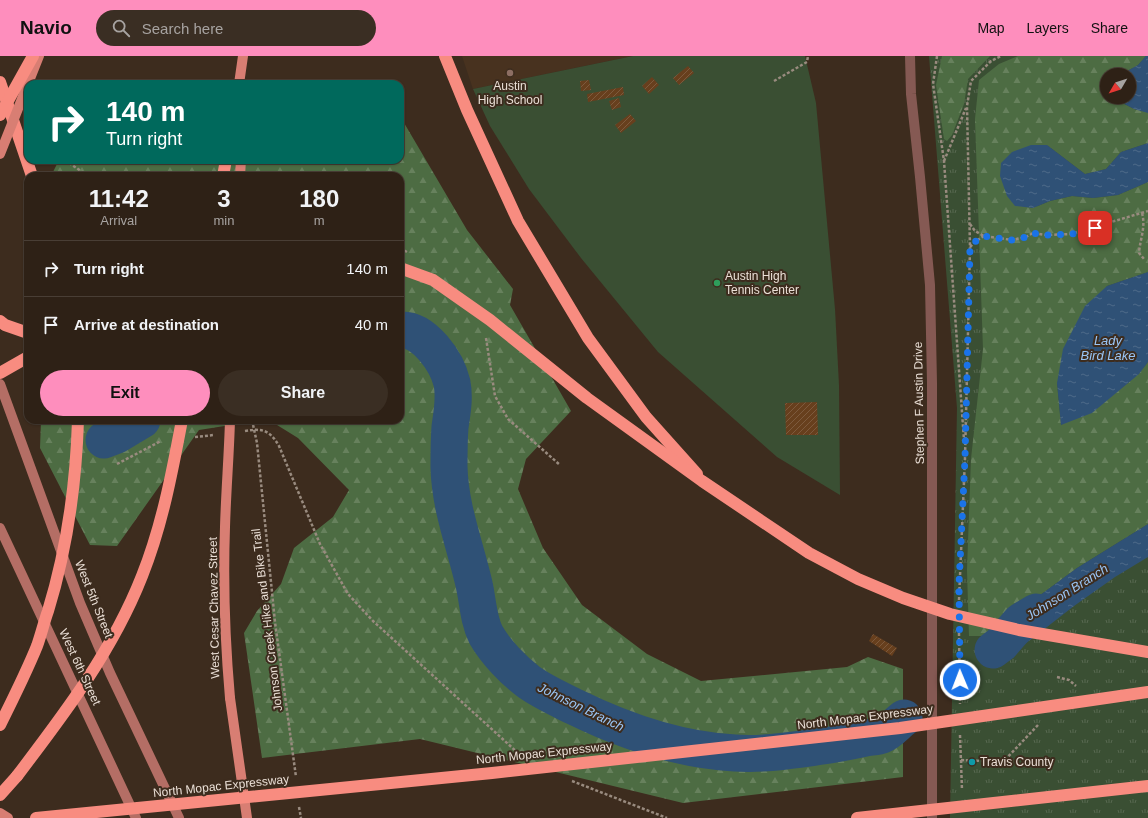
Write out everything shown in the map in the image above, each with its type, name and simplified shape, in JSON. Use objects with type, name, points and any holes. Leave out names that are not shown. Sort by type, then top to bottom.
[{"type":"highway","points":[[0,115],[33,56]]},
{"type":"highway","points":[[445,56],[470,117],[518,221],[588,338],[646,417],[702,480]]},
{"type":"highway","points":[[0,82],[24,152]]},
{"type":"highway","points":[[404,269],[433,280],[490,320],[587,398],[702,480],[809,553],[858,579],[903,598],[950,614],[1019,630],[1148,652]]},
{"type":"highway","points":[[0,321],[5,325],[24,332]]},
{"type":"highway","points":[[0,373],[24,359]]},
{"type":"highway","points":[[0,725],[16,694],[38,644],[54,591],[65,542],[73,493],[78,424]]},
{"type":"highway","points":[[0,796],[64,714],[90,676],[118,627],[142,576],[159,526],[173,471],[181,424]]},
{"type":"highway","name":"North Mopac Expressway","points":[[36,818],[492,773],[892,729],[1148,692]]},
{"type":"highway","points":[[857,818],[1148,786]]},
{"type":"main road","points":[[29,80],[39,56]]},
{"type":"main road","points":[[240,80],[243,56]]},
{"type":"main road","points":[[0,154],[24,94]]},
{"type":"main road","name":"West 5th Street","points":[[0,384],[80,603],[110,673],[179,818]]},
{"type":"main road","name":"West Cesar Chavez Street","points":[[230,424],[225,526],[225,646],[230,698],[247,818]]},
{"type":"main road","name":"West 6th Street","points":[[0,528],[136,818]]},
{"type":"main road","points":[[0,813],[8,818]]},
{"type":"street","name":"Stephen F Austin Drive","points":[[910,56],[911,94],[930,286],[932,383],[932,818]]},
{"type":"path","points":[[774,81],[807,62],[808,56]]},
{"type":"path","points":[[937,56],[933,84],[944,161],[965,458]]},
{"type":"path","points":[[959,608],[965,458],[970,248],[967,106],[971,80],[991,61],[1001,56]]},
{"type":"path","points":[[944,161],[967,106]]},
{"type":"path","points":[[71,164],[82,172]]},
{"type":"path","points":[[970,224],[975,232],[984,236],[1012,240],[1026,237],[1033,233],[1046,235],[1072,234],[1148,211]]},
{"type":"path","points":[[1142,213],[1144,219],[1144,230],[1139,253],[1144,259]]},
{"type":"path","points":[[970,248],[976,241],[984,236]]},
{"type":"path","points":[[404,250],[414,255]]},
{"type":"path","points":[[486,337],[495,396],[508,419],[560,465]]},
{"type":"path","name":"Johnson Creek Hike and Bike Trail","points":[[253,424],[257,443],[275,622],[296,780]]},
{"type":"path","points":[[254,430],[265,431],[274,436],[280,446],[320,544],[348,594],[373,621],[524,757]]},
{"type":"path","points":[[959,632],[960,712]]},
{"type":"path","points":[[960,728],[962,795]]},
{"type":"path","points":[[961,760],[1003,762],[1011,753]]},
{"type":"path","points":[[566,779],[667,818]]},
{"type":"path","points":[[299,803],[300,818]]},
{"type":"shaded area","name":"Austin High School","points":[[462,56],[633,56],[473,89]]},
{"type":"green space","name":"Austin High Tennis Center","points":[[633,56],[805,56],[816,103],[835,309],[839,385],[840,495],[777,457],[658,352],[581,258],[529,189],[490,126],[473,89]]},
{"type":"green space","points":[[929,56],[1148,56],[1148,818],[950,818],[957,408]]},
{"type":"green space","points":[[942,56],[990,56],[968,79],[964,104],[952,135],[947,141],[944,139],[936,85]]},
{"type":"green space","points":[[1018,56],[1146,56],[1138,65],[1133,68],[1100,68],[1100,104],[1124,104],[1134,109],[1148,112],[1148,143],[1121,152],[1106,169],[1085,174],[1047,145],[1033,208],[1050,201],[1072,196],[1093,198],[1118,195],[1148,182],[1148,272],[1107,286],[1057,383],[1061,425],[1108,398],[1129,382],[1148,362],[1148,524],[1077,568],[1032,601],[993,636],[969,636],[967,570],[971,459],[983,349],[975,119],[979,80],[999,64]]},
{"type":"green space","points":[[404,123],[467,230],[513,289],[510,305],[571,411],[526,459],[518,489],[543,548],[582,605],[647,654],[701,681],[847,667],[868,657],[903,669],[903,777],[683,803],[420,739],[262,758],[244,633],[257,611],[281,584],[294,548],[333,517],[349,490],[298,438],[275,424],[404,424],[404,172],[53,172],[57,164],[404,164]]},
{"type":"green space","points":[[41,424],[237,424],[199,430],[117,546],[90,545],[40,448]]},
{"type":"water","points":[[1146,56],[1148,56],[1148,113],[1134,109],[1124,104],[1136,104],[1136,68],[1133,68],[1138,65]]},
{"type":"water","points":[[1148,143],[1148,182],[1118,195],[1093,198],[1072,196],[1050,201],[1033,208],[1015,206],[1007,196],[1000,176],[1001,163],[1012,152],[1031,145],[1047,145],[1085,174],[1106,169],[1121,152]]},
{"type":"water","name":"Lady Bird Lake","points":[[1148,272],[1148,362],[1139,374],[1092,413],[1061,425],[1057,383],[1063,349],[1085,306],[1107,286]]},
{"type":"water","points":[[1148,524],[1148,557],[1115,577],[1074,606],[1025,644],[1002,649],[993,636],[1032,601],[1077,568]]},
{"type":"building","points":[[688,66],[694,73],[679,85],[673,78]]},
{"type":"building","points":[[652,77],[659,85],[649,94],[642,86]]},
{"type":"building","points":[[589,80],[591,90],[581,91],[580,81]]},
{"type":"building","points":[[623,87],[624,95],[588,102],[587,94]]},
{"type":"building","points":[[619,98],[621,107],[612,110],[609,101]]},
{"type":"building","points":[[630,114],[636,121],[621,133],[615,125]]},
{"type":"building","points":[[817,402],[818,435],[786,435],[785,403]]},
{"type":"building","points":[[873,634],[897,648],[892,656],[869,641]]},
{"type":"waterway","name":"Johnson Branch","points":[[404,330],[418,334],[426,340],[440,356],[452,383],[453,405],[449,437],[450,482],[455,512],[474,584],[481,623],[486,635],[500,654],[529,682],[545,692],[613,724],[652,738],[693,748],[714,751],[735,753],[768,753],[834,744],[885,734],[904,718]]},
{"type":"waterway","name":"Johnson Branch","points":[[104,440],[117,435],[135,424]]},
{"type":"waterway","name":"Johnson Branch","points":[[993,650],[1001,644],[1021,621],[1036,612]]},
{"type":"place","name":"Austin High School","points":[[510,73]]},
{"type":"place","name":"Austin High Tennis Center","points":[[717,283]]},
{"type":"place","name":"Travis County","points":[[972,762]]},
{"type":"route","points":[[960,680],[959,584],[965,458],[970,248],[976,241],[984,236],[1012,240],[1026,237],[1033,233],[1046,235],[1072,234],[1095,228]]}]
